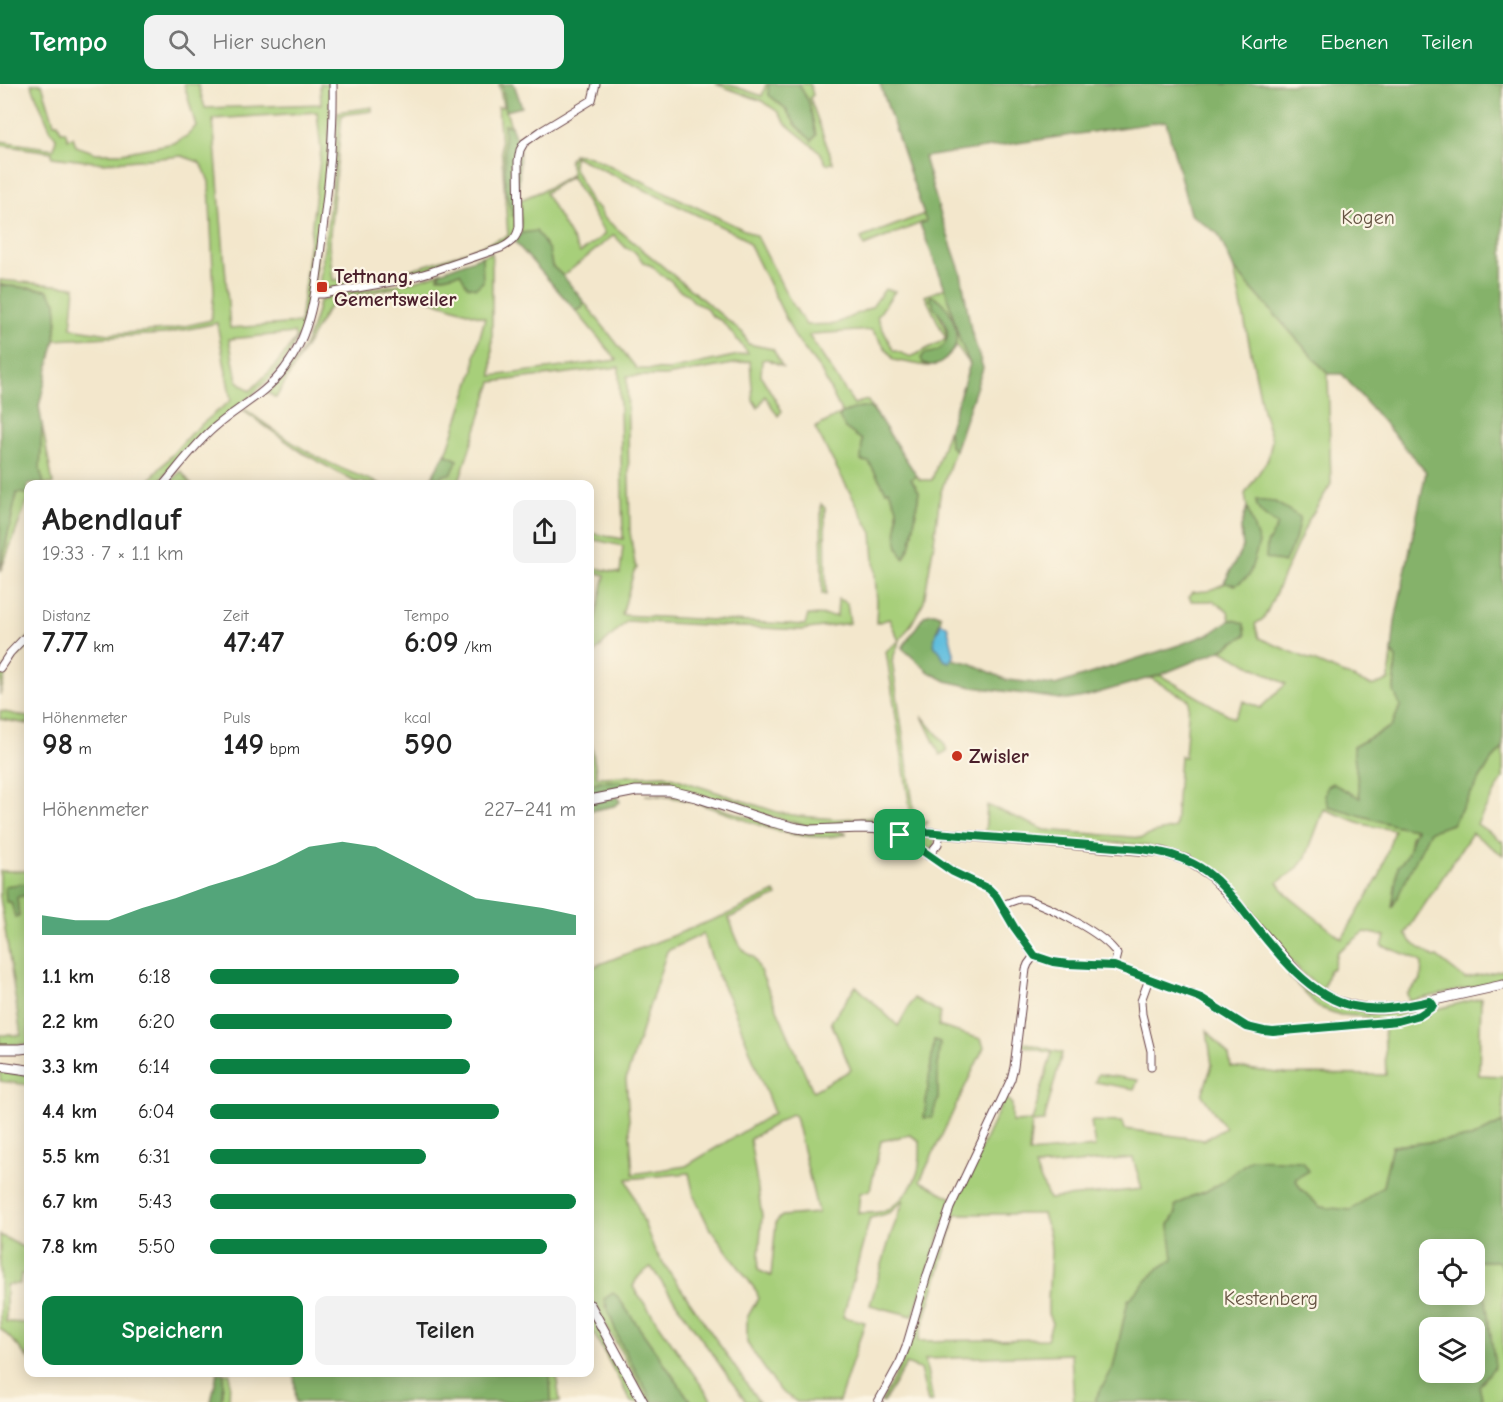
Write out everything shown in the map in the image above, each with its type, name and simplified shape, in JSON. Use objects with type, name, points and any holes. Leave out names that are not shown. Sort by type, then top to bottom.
[{"type":"main road","points":[[594,799],[636,791],[670,791],[797,828],[898,830],[1161,852],[1179,857],[1202,869],[1218,882],[1298,974],[1316,990],[1345,1004],[1372,1009],[1390,1008],[1503,985]]},
{"type":"main road","points":[[0,1049],[24,1048]]},
{"type":"main road","points":[[0,1066],[24,1069]]},
{"type":"main road","points":[[594,1312],[643,1402]]},
{"type":"street","points":[[167,480],[216,426],[262,392],[285,368],[306,331],[315,294],[331,162],[333,84]]},
{"type":"street","points":[[315,294],[403,280],[501,248],[511,242],[519,227],[518,161],[520,150],[524,143],[541,131],[592,100],[596,84]]},
{"type":"street","points":[[0,668],[24,638]]},
{"type":"street","points":[[898,830],[900,835],[928,856],[956,874],[989,889],[996,896],[1014,927],[1035,956],[1068,964],[1114,966],[1201,998],[1247,1027],[1273,1032],[1398,1021],[1426,1012],[1433,1005],[1430,1001]]},
{"type":"street","points":[[928,856],[938,844],[940,834]]},
{"type":"street","points":[[1002,905],[1026,899],[1083,926],[1115,950],[1117,954],[1114,966]]},
{"type":"street","points":[[878,1402],[906,1347],[950,1208],[1011,1079],[1026,969],[1035,956]]},
{"type":"street","points":[[1149,979],[1141,1001],[1151,1051],[1151,1067]]},
{"type":"green space","points":[[31,84],[42,84],[54,123],[58,123],[61,131],[65,131],[68,139],[73,137],[76,146],[96,153],[122,153],[174,143],[187,136],[196,126],[184,84],[198,84],[205,108],[321,104],[320,84],[330,84],[329,147],[314,285],[301,332],[275,373],[252,395],[194,441],[160,480],[150,480],[191,433],[231,400],[217,323],[165,334],[55,340],[56,308],[47,290],[0,285],[0,280],[75,287],[71,328],[109,334],[168,330],[211,320],[214,293],[209,182],[199,162],[182,156],[103,163],[52,157],[52,152],[0,145],[0,141],[54,149],[56,138]],"holes":[[[317,112],[321,150],[300,323],[230,328],[213,119]],[[294,333],[296,339],[273,368],[250,391],[237,380],[229,339]]]},
{"type":"green space","points":[[499,84],[502,84],[511,126],[504,124],[518,213],[511,236],[498,245],[405,276],[334,289],[324,289],[319,286],[332,188],[338,112],[372,107],[372,111],[342,115],[329,244],[333,280],[411,269],[508,236],[498,107],[503,107]]},
{"type":"green space","points":[[502,84],[514,84],[522,107],[506,111]]},
{"type":"green space","points":[[716,84],[728,84],[762,96],[766,84],[769,84],[768,88],[796,125],[816,135],[809,103],[799,84],[810,84],[813,95],[810,98],[833,163],[826,164],[820,152],[786,124],[778,112],[762,101]]},
{"type":"green space","points":[[769,84],[799,84],[809,103],[816,135],[812,141],[796,125],[785,108],[769,95]]},
{"type":"green space","name":"Kogen","points":[[880,84],[1503,84],[1503,748],[1491,761],[1452,824],[1430,831],[1392,908],[1398,866],[1408,853],[1416,829],[1393,825],[1328,806],[1325,796],[1327,786],[1332,783],[1360,798],[1353,747],[1392,726],[1400,706],[1394,691],[1396,658],[1392,652],[1395,621],[1426,472],[1342,374],[1328,374],[1234,269],[1218,234],[1190,214],[1166,121],[924,157],[961,273],[971,330],[983,368],[955,450],[950,446],[949,428],[970,364],[960,341],[946,291],[920,224],[926,221]]},
{"type":"green space","points":[[504,124],[511,126],[520,143],[518,213],[513,216],[505,191]]},
{"type":"green space","points":[[573,154],[590,156],[757,236],[788,297],[806,325],[835,324],[872,307],[885,289],[895,291],[877,317],[893,350],[911,357],[946,339],[943,348],[924,354],[923,363],[930,366],[926,366],[894,360],[872,330],[809,336],[854,404],[867,400],[877,415],[870,408],[845,428],[862,440],[869,462],[886,491],[889,490],[897,507],[897,523],[904,558],[911,544],[919,492],[910,479],[917,476],[920,480],[932,480],[949,428],[950,446],[955,450],[940,495],[924,601],[901,638],[892,660],[915,817],[928,822],[924,825],[917,827],[855,823],[806,825],[697,793],[664,786],[628,788],[594,795],[594,793],[621,787],[600,781],[594,783],[594,759],[597,777],[665,775],[780,813],[837,819],[911,816],[886,651],[899,641],[889,619],[876,623],[877,603],[872,533],[815,428],[842,413],[821,371],[795,337],[750,245],[741,236],[574,156],[573,166],[592,204],[599,208],[603,217],[743,333],[748,344],[773,349],[782,366],[767,359],[762,360],[761,376],[782,411],[778,416],[765,396],[758,408],[753,400],[750,361],[666,376],[627,376],[630,532],[637,568],[634,571],[622,615],[805,625],[808,615],[837,616],[838,599],[847,603],[850,623],[801,630],[627,621],[594,653],[594,626],[605,575],[594,573],[594,568],[620,573],[623,546],[594,540],[594,534],[623,539],[619,367],[492,382],[459,480],[431,480],[432,477],[438,479],[458,460],[445,454],[474,370],[475,355],[485,318],[394,288],[339,298],[327,310],[276,398],[268,393],[301,352],[311,330],[319,302],[336,295],[410,282],[440,272],[438,276],[444,277],[460,273],[467,285],[482,256],[492,253],[492,376],[617,360],[576,311],[582,308],[584,302],[637,369],[669,370],[748,353],[722,321],[713,317],[705,307],[695,303],[652,266],[644,263],[635,252],[626,248],[614,235],[563,276],[552,266],[549,250],[521,233],[520,200],[572,174],[569,161]],"holes":[[[571,176],[605,234],[580,253],[545,193]]]},
{"type":"green space","points":[[924,214],[926,221],[864,246],[861,238]]},
{"type":"green space","points":[[536,231],[549,250],[552,266],[584,302],[582,308],[576,311],[515,242],[521,233]]},
{"type":"green space","points":[[482,256],[483,282],[476,288],[467,286],[460,273],[438,277],[440,272]]},
{"type":"green space","points":[[1234,269],[1328,374],[1331,484],[1308,521],[1268,610],[1263,619],[1255,624],[1259,638],[1372,686],[1389,680],[1392,652],[1396,658],[1394,691],[1400,706],[1392,726],[1353,747],[1360,798],[1326,796],[1328,806],[1393,825],[1416,829],[1411,836],[1409,851],[1392,905],[1430,831],[1452,824],[1491,761],[1503,748],[1503,778],[1477,824],[1503,842],[1503,855],[1472,833],[1405,934],[1411,942],[1435,958],[1437,957],[1465,979],[1503,970],[1503,981],[1409,1001],[1407,994],[1421,980],[1422,963],[1413,957],[1382,946],[1385,936],[1365,932],[1337,952],[1323,990],[1304,975],[1214,873],[1183,855],[1134,844],[985,834],[987,805],[1045,830],[1142,838],[1175,828],[1180,756],[1185,757],[1189,700],[1150,678],[1160,675],[1234,718],[1244,701],[1260,708],[1286,684],[1221,650],[1234,643],[1245,632],[1244,624],[1230,620],[1228,611],[1213,601],[1191,601],[1189,597],[1192,592],[1208,591],[1224,584],[1243,547],[1241,528],[1247,507],[1245,494],[1268,459],[1272,440],[1263,411]],"holes":[[[1324,809],[1366,825],[1394,830],[1380,875],[1342,939],[1287,895],[1278,882],[1296,870],[1306,857]]]},
{"type":"green space","points":[[0,285],[47,290],[56,302],[57,314],[55,340],[39,406],[42,424],[40,470],[43,480],[24,480],[24,494],[17,493],[0,571]]},
{"type":"green space","points":[[945,288],[960,341],[970,364],[955,344],[956,337],[933,302],[945,327],[946,339],[925,296]]},
{"type":"green space","points":[[931,296],[948,310],[956,334],[954,349],[942,362],[934,365],[923,363],[921,358],[924,354],[941,348],[947,336],[947,329],[933,307]]},
{"type":"green space","points":[[860,407],[870,408],[877,415],[917,476],[911,479],[919,491],[911,544],[904,558],[898,546],[897,509],[894,500],[869,462],[861,461],[862,440],[845,428],[839,417],[842,413]]},
{"type":"green space","points":[[246,410],[311,453],[371,480],[351,480],[303,453],[244,411]]},
{"type":"green space","points":[[42,424],[52,480],[43,480],[40,470]]},
{"type":"green space","points":[[445,454],[458,460],[452,473],[438,479],[432,477]]},
{"type":"green space","points":[[181,471],[188,480],[173,480]]},
{"type":"green space","points":[[17,492],[24,493],[24,510],[0,573]]},
{"type":"green space","points":[[1256,500],[1275,502],[1300,517],[1295,540],[1284,563],[1266,558],[1267,544],[1278,525],[1260,512]]},
{"type":"green space","points":[[821,504],[825,508],[826,595],[822,594]]},
{"type":"green space","points":[[1247,507],[1259,543],[1249,576],[1236,585],[1224,583],[1243,547],[1241,528]]},
{"type":"green space","points":[[930,613],[941,616],[937,638],[944,660],[949,662],[952,659],[970,663],[1007,680],[1055,685],[1179,645],[1211,633],[1230,620],[1244,624],[1246,635],[1221,650],[1160,675],[1067,700],[973,687],[946,681],[929,672],[902,648],[924,616]]},
{"type":"green space","points":[[24,643],[24,650],[8,666],[0,695],[1,674]]},
{"type":"green space","points":[[0,711],[24,716],[24,723],[0,719]]},
{"type":"green space","points":[[922,716],[943,741],[947,751],[940,755]]},
{"type":"green space","points":[[600,781],[620,781],[623,784],[622,787],[594,793],[594,783]]},
{"type":"green space","points":[[645,795],[682,796],[744,816],[846,834],[832,837],[802,836],[758,825],[693,802]]},
{"type":"green space","points":[[618,797],[620,802],[614,806],[594,810],[594,801]]},
{"type":"green space","points":[[910,835],[930,836],[934,839],[934,846],[926,849],[909,837]]},
{"type":"green space","points":[[0,871],[24,871],[24,1044],[0,1045],[0,1035],[21,1035],[0,896]]},
{"type":"green space","points":[[24,884],[24,896],[17,897],[19,916],[15,917],[11,902],[6,902],[5,886]]},
{"type":"green space","points":[[775,892],[777,896],[729,918],[741,946],[754,957],[813,1091],[851,1070],[831,1022],[856,986],[898,1026],[914,998],[941,1013],[938,1026],[981,1039],[984,1047],[920,1181],[952,1198],[913,1316],[870,1305],[891,1234],[904,1200],[889,1212],[870,1218],[843,1317],[865,1322],[839,1402],[797,1402],[779,1390],[747,1343],[747,1318],[758,1298],[757,1292],[708,1225],[694,1196],[689,1173],[627,1179],[655,1251],[759,1402],[746,1402],[651,1267],[636,1280],[633,1287],[713,1402],[691,1402],[617,1296],[605,1306],[619,1340],[653,1402],[649,1402],[594,1303],[594,966],[728,914]],"holes":[[[703,934],[774,1113],[686,1166],[633,1174],[626,1079],[667,951]],[[934,1040],[940,1042],[938,1060],[924,1118]],[[791,1114],[795,1116],[818,1213],[782,1216],[776,1222],[771,1276],[758,1270],[762,1216],[750,1139]],[[910,1135],[920,1141],[918,1172],[912,1185],[891,1208],[880,1212],[858,1213],[860,1193],[870,1190],[881,1141]]]},
{"type":"green space","points":[[1293,973],[1338,1006],[1428,1006],[1428,1008],[1409,1016],[1385,1020],[1368,1020],[1367,1017],[1340,1015],[1318,1007],[1289,976]]},
{"type":"green space","points":[[1481,998],[1479,1075],[1503,1076],[1503,1122],[1471,1138],[1392,1146],[1383,1186],[1351,1210],[1320,1207],[1301,1189],[1295,1179],[1251,1159],[1222,1182],[1205,1192],[1190,1197],[1169,1225],[1174,1260],[1159,1268],[1128,1300],[1113,1368],[1095,1402],[1074,1402],[1071,1354],[925,1359],[933,1402],[928,1402],[920,1369],[906,1364],[884,1402],[881,1402],[905,1356],[946,1224],[1005,1097],[1012,1104],[1012,1122],[1032,1121],[1052,1053],[1019,1045],[1019,1041],[1062,1053],[1044,1121],[1032,1122],[1029,1153],[1095,1147],[1091,1121],[1123,1122],[1125,1129],[1204,1140],[1225,1128],[1202,1095],[1212,1065],[1207,1030],[1229,1056],[1231,1067],[1286,1074],[1386,1075],[1384,1024]],"holes":[[[1133,1158],[1142,1189],[1049,1199],[1035,1167]],[[956,1214],[1043,1214],[1050,1237],[1051,1252],[1048,1314],[1052,1323],[1047,1339],[918,1341]]]},
{"type":"green space","points":[[934,1040],[940,1042],[938,1099],[932,1117],[924,1118]]},
{"type":"green space","points":[[0,1071],[24,1074],[24,1084],[0,1081]]},
{"type":"green space","points":[[1098,1074],[1138,1080],[1134,1089],[1095,1082]]},
{"type":"green space","name":"Kestenberg","points":[[1503,1122],[1503,1270],[1498,1261],[1485,1261],[1485,1239],[1419,1239],[1419,1305],[1485,1305],[1485,1293],[1495,1366],[1485,1378],[1485,1317],[1419,1317],[1419,1383],[1481,1383],[1479,1386],[1483,1402],[1095,1402],[1113,1368],[1128,1300],[1159,1268],[1173,1259],[1169,1225],[1176,1213],[1175,1206],[1222,1182],[1251,1159],[1303,1161],[1309,1171],[1295,1179],[1301,1189],[1320,1207],[1351,1210],[1383,1186],[1392,1146],[1471,1138]]},
{"type":"green space","points":[[0,1235],[24,1248],[24,1274],[21,1274],[20,1284],[6,1285],[6,1322],[24,1323],[24,1354],[0,1328]]},
{"type":"green space","points":[[1485,1261],[1498,1261],[1503,1270],[1503,1402],[1483,1402],[1479,1386],[1479,1383],[1485,1383],[1485,1317],[1482,1317],[1483,1305],[1485,1305]]},
{"type":"green space","points":[[613,1293],[691,1402],[653,1402],[619,1340],[604,1299]]},
{"type":"green space","points":[[594,1319],[640,1402],[631,1402],[594,1333]]},
{"type":"green space","points":[[216,1377],[224,1377],[221,1402],[211,1402]]},
{"type":"green space","points":[[224,1377],[230,1377],[229,1402],[221,1402]]},
{"type":"green space","points":[[294,1377],[550,1377],[551,1402],[296,1402]]},
{"type":"green space","points":[[550,1377],[557,1377],[560,1402],[551,1402]]},
{"type":"water","points":[[941,623],[947,625],[954,653],[954,657],[949,662],[944,660],[934,644]]},
{"type":"place","name":"Tettnang, Gemertsweiler","points":[[322,287]]},
{"type":"place","name":"Zwisler","points":[[957,756]]},
{"type":"route","points":[[898,830],[1141,849],[1179,857],[1202,869],[1218,882],[1293,969],[1309,985],[1326,996],[1345,1004],[1369,1009],[1430,1001],[1433,1005],[1420,1015],[1398,1021],[1273,1032],[1247,1027],[1201,998],[1114,966],[1068,964],[1043,960],[1035,956],[1014,927],[996,896],[989,889],[953,872],[900,835],[898,830]]}]
